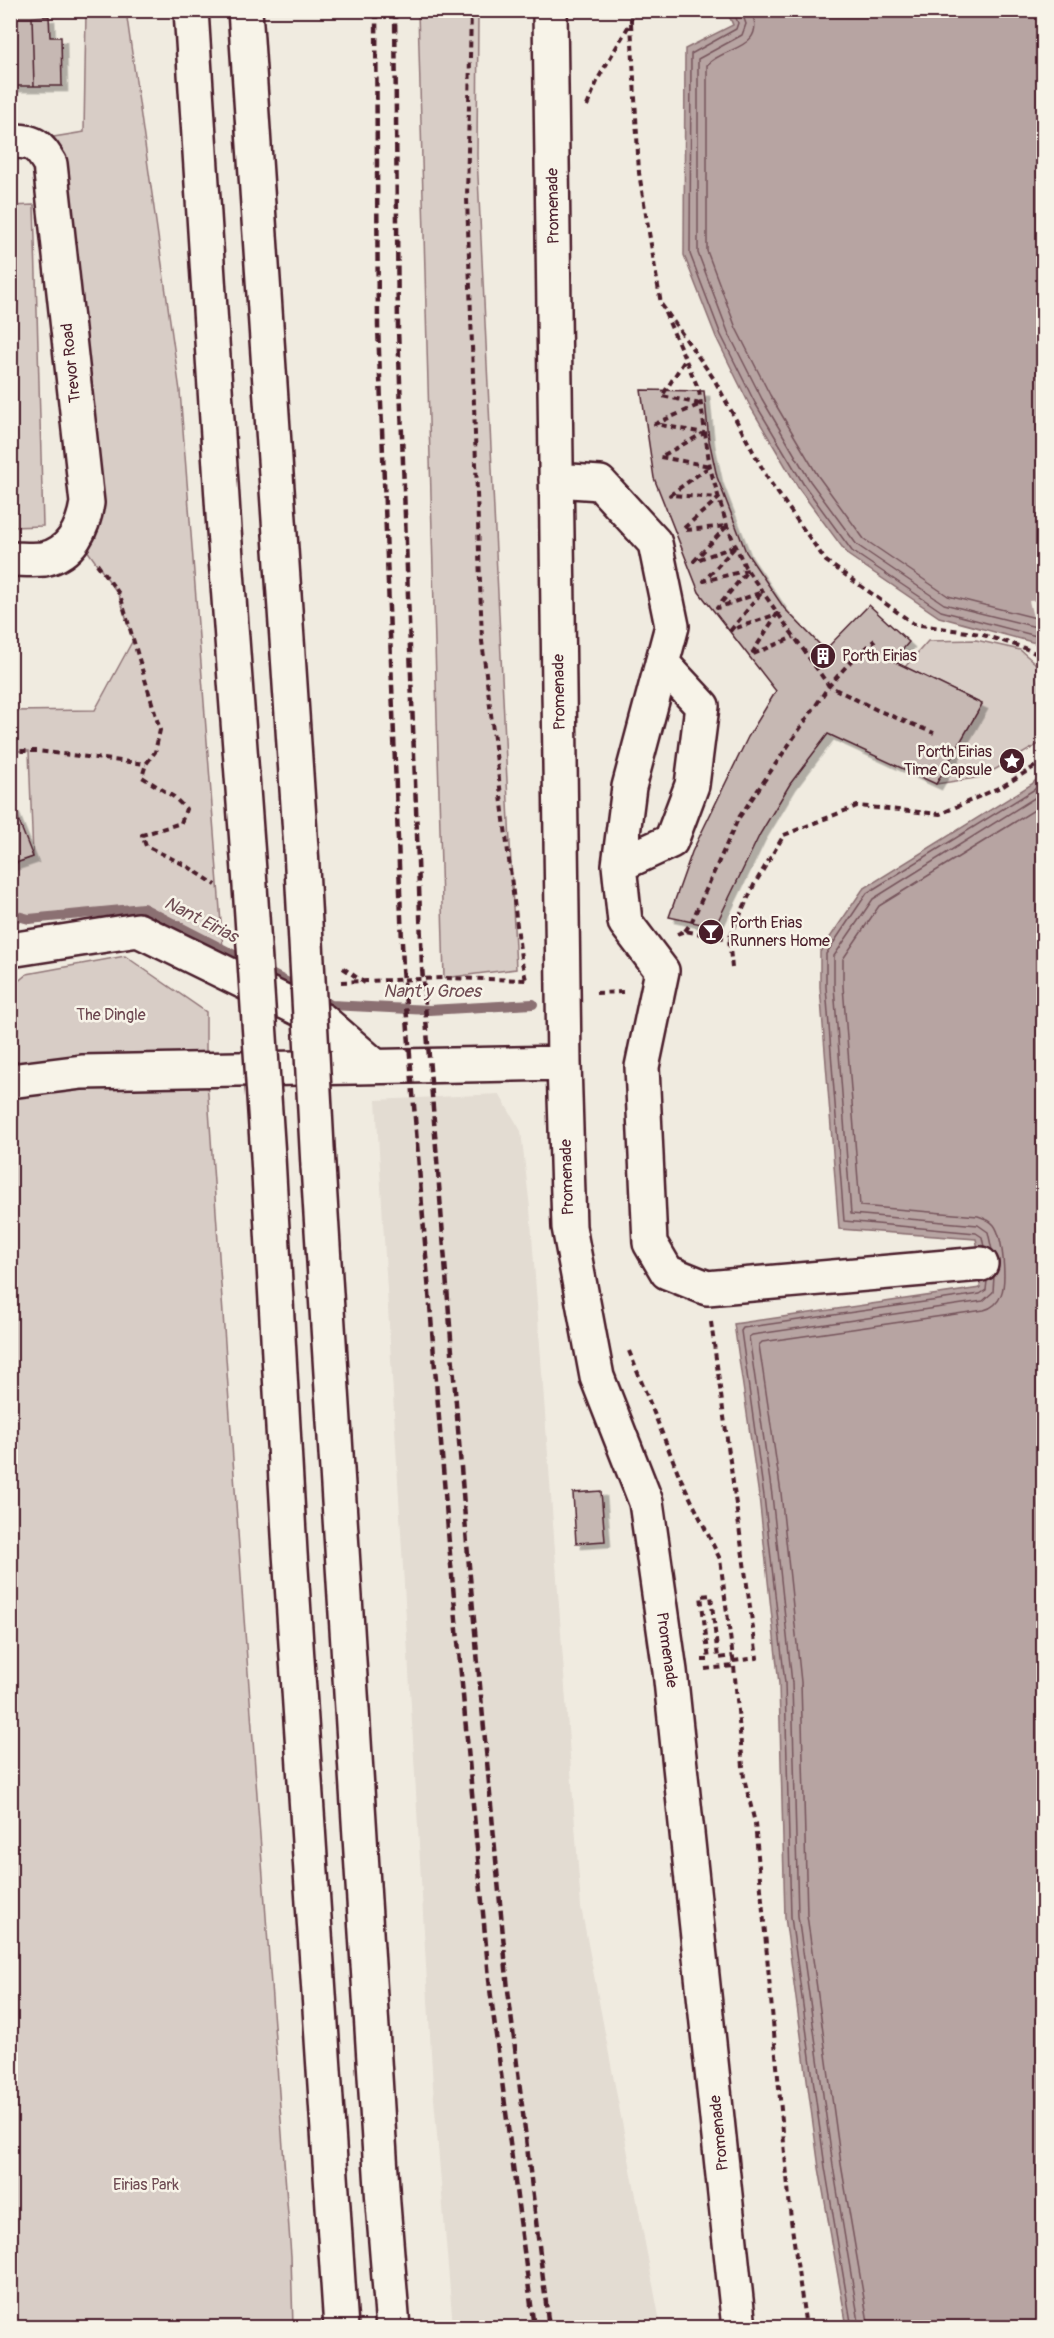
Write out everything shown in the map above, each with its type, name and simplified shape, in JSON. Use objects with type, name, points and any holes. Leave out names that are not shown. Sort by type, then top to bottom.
[{"type":"main road","points":[[172,10],[224,530]]},
{"type":"main road","points":[[191,10],[224,530],[268,1157],[290,1553],[341,2328]]},
{"type":"main road","points":[[245,10],[301,849],[318,1166],[383,2204],[393,2328]]},
{"type":"main road","points":[[259,235],[265,10]]},
{"type":"main road","name":"Promenade","points":[[550,10],[556,480],[578,987],[564,1063],[569,1227],[597,1377],[646,1502],[670,1671],[739,2328]]},
{"type":"main road","name":"Trevor Road","points":[[10,141],[29,141],[41,150],[50,165],[87,503],[84,521],[77,536]]},
{"type":"main road","points":[[556,480],[600,483],[655,543],[672,626],[628,787],[619,865],[625,922],[662,972],[642,1067],[650,1244],[667,1272],[707,1288],[981,1264]]},
{"type":"main road","points":[[10,559],[44,559],[62,550],[77,536]]},
{"type":"main road","points":[[619,865],[671,841],[692,785],[702,706],[662,663]]},
{"type":"main road","points":[[10,950],[138,930],[322,1020],[375,1066]]},
{"type":"main road","points":[[10,1081],[82,1072],[564,1063]]},
{"type":"main road","points":[[320,2008],[326,2328]]},
{"type":"main road","points":[[383,2204],[404,2328]]},
{"type":"path","points":[[471,10],[467,198],[482,641],[521,958],[526,980]]},
{"type":"path","points":[[632,22],[639,173],[661,304],[699,390],[710,466],[727,525],[748,570],[829,686],[877,710],[934,733]]},
{"type":"path","points":[[661,304],[714,380],[768,479],[826,561],[914,624],[980,634],[1022,647],[1044,657]]},
{"type":"path","points":[[685,360],[662,396],[701,404]]},
{"type":"path","points":[[701,404],[655,424],[704,433]]},
{"type":"path","points":[[704,433],[660,457],[710,466]]},
{"type":"path","points":[[710,466],[670,495],[719,498]]},
{"type":"path","points":[[719,498],[682,530],[727,525]]},
{"type":"path","points":[[727,525],[693,561],[736,546]]},
{"type":"path","points":[[77,536],[120,596],[160,730],[155,752],[146,764],[142,777],[174,797],[186,809],[181,824],[142,835],[146,846],[187,866],[217,885]]},
{"type":"path","points":[[736,546],[704,581],[748,570]]},
{"type":"path","points":[[748,570],[717,608],[762,592]]},
{"type":"path","points":[[762,592],[731,630],[777,614]]},
{"type":"path","points":[[777,614],[752,655],[794,637]]},
{"type":"path","points":[[685,931],[738,819],[829,686],[850,662],[875,640]]},
{"type":"path","points":[[10,751],[38,751],[146,764]]},
{"type":"path","points":[[732,968],[729,939],[754,885],[784,835],[857,806],[940,814],[1003,786],[1044,761]]},
{"type":"path","points":[[335,963],[365,983],[444,978],[526,980],[624,992]]},
{"type":"path","points":[[704,1669],[757,1658],[707,1288]]},
{"type":"shaded area","points":[[499,1094],[521,1131],[530,1208],[581,1907],[661,2327],[453,2327],[433,2087],[376,1100]]},
{"type":"green space","points":[[86,11],[126,11],[180,391],[223,949],[143,908],[29,919],[11,914],[11,865],[33,857],[29,751],[11,751],[10,711],[95,710],[133,640],[119,595],[77,536],[50,165],[29,141],[84,132]]},
{"type":"green space","points":[[418,11],[478,11],[477,156],[516,969],[444,978]]},
{"type":"green space","points":[[34,205],[43,526],[11,527],[11,206]]},
{"type":"green space","points":[[976,640],[1020,650],[1043,670],[1043,738],[1039,744],[982,777],[936,784],[982,704],[905,667],[928,641]]},
{"type":"green space","name":"Eirias Park","points":[[125,956],[206,1012],[206,1066],[291,2256],[293,2327],[11,2327],[10,988],[27,974]]},
{"type":"water","points":[[727,11],[1043,11],[1043,645],[939,617],[848,555],[799,489],[750,406],[716,337],[684,255],[685,49],[733,25]]},
{"type":"water","points":[[1043,773],[1043,2327],[847,2327],[819,2168],[785,1917],[779,1684],[759,1496],[734,1324],[980,1288],[981,1264],[976,1239],[839,1229],[820,987],[820,952],[863,889],[1032,784]]},
{"type":"pier","points":[[1044,600],[1043,645],[1039,642],[1029,601]]},
{"type":"building","points":[[49,16],[50,37],[61,37],[62,86],[34,86],[32,17]]},
{"type":"building","points":[[10,17],[32,17],[34,86],[10,86]]},
{"type":"building","name":"Porth Eirias","points":[[641,390],[704,391],[709,440],[717,477],[746,552],[784,608],[825,650],[869,605],[909,642],[893,661],[982,704],[936,784],[828,734],[790,784],[760,834],[715,927],[669,917],[692,852],[748,737],[776,691],[699,592],[654,478]]},
{"type":"building","points":[[14,809],[33,857],[10,865],[10,810]]},
{"type":"building","points":[[601,1491],[605,1541],[576,1543],[573,1493]]},
{"type":"waterway","name":"Nant Eirias","points":[[10,914],[29,919],[143,908],[331,1005],[429,1010],[533,1004]]},
{"type":"railway","points":[[376,10],[378,326],[403,968],[449,1543],[490,1989],[534,2328]]},
{"type":"railway","points":[[395,10],[398,329],[422,967],[467,1544],[508,1990],[549,2328]]},
{"type":"place","name":"Porth Eirias","points":[[823,656]]},
{"type":"place","name":"Porth Eirias Time Capsule","points":[[1012,761]]},
{"type":"place","name":"Porth Erias Runners Home","points":[[711,932]]},
{"type":"water label","name":"Nant y Groes","points":[[432,991]]},
{"type":"park label","name":"The Dingle","points":[[111,1015]]}]
